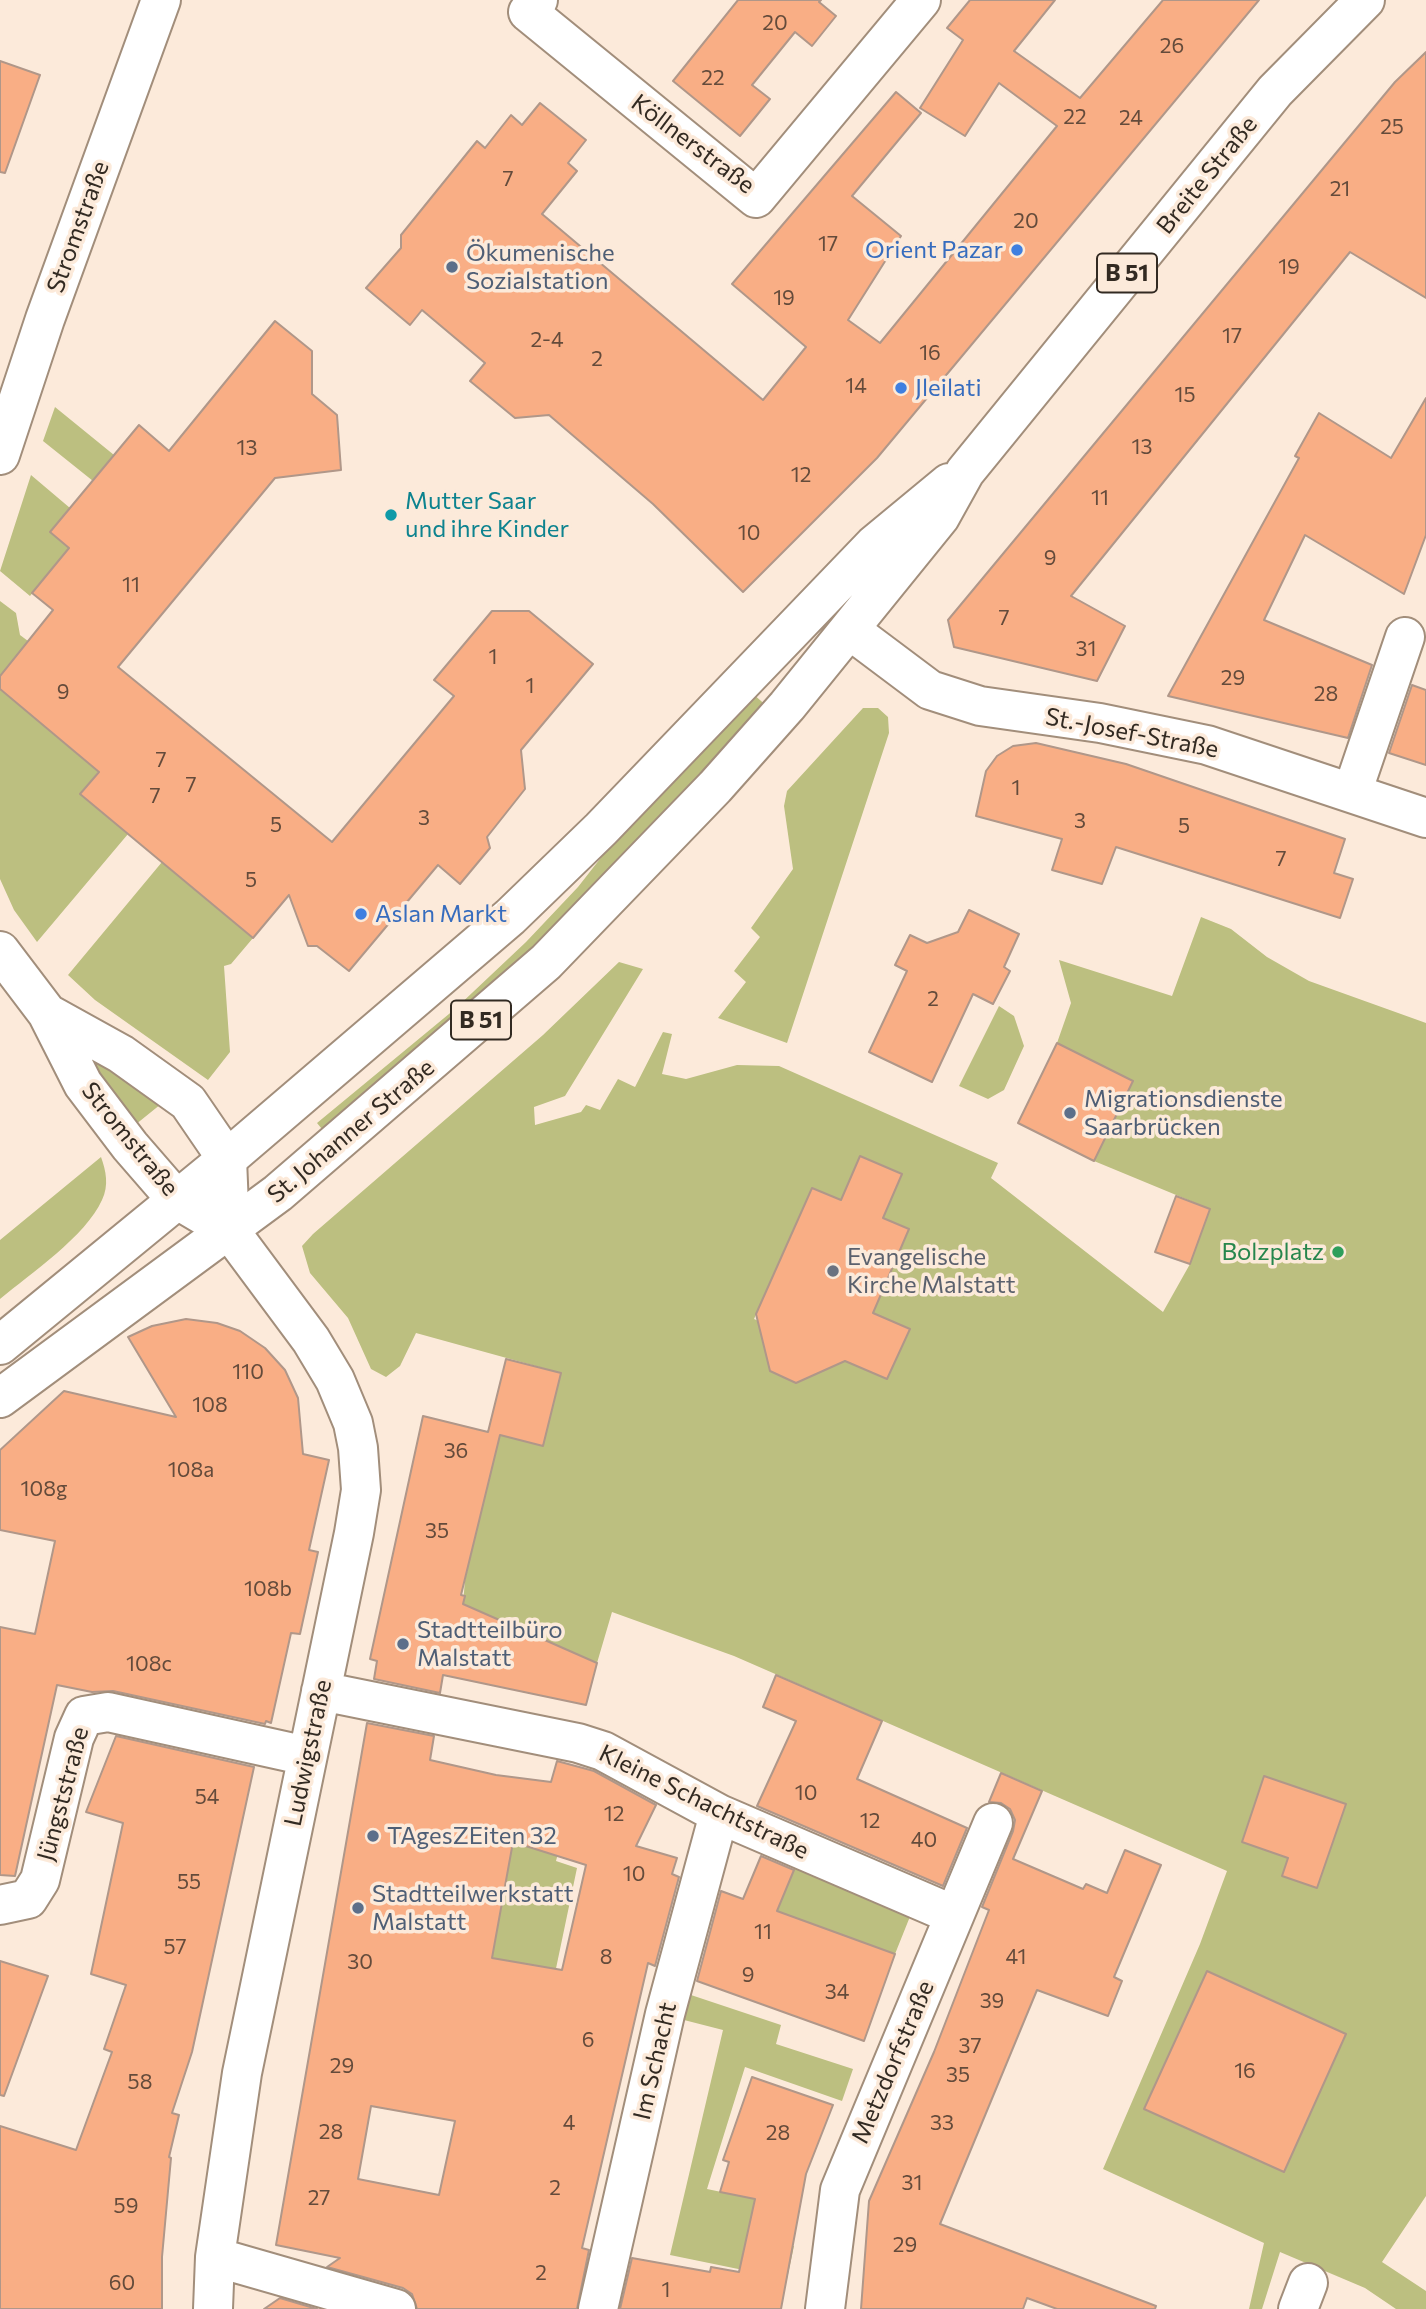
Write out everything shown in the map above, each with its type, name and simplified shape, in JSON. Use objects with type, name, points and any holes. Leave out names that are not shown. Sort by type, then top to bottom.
[{"type":"street","name":"Stromstraße","points":[[0,455],[45,319],[161,0]]},
{"type":"street","name":"Köllnerstraße","points":[[533,6],[755,198],[921,0]]},
{"type":"street","name":"Breite Straße","points":[[787,706],[940,517],[965,472],[1289,74],[1344,0]]},
{"type":"street","name":"Breite Straße","points":[[1289,74],[1364,0]]},
{"type":"street","name":"Breite Straße","points":[[227,1159],[510,917],[601,829],[874,545],[925,500],[965,472]]},
{"type":"street","points":[[819,603],[850,630]]},
{"type":"street","name":"St.-Josef-Straße","points":[[850,630],[930,690],[980,706],[1100,723],[1207,745],[1426,818]]},
{"type":"street","points":[[1352,793],[1405,637]]},
{"type":"street","name":"St. Johanner Straße","points":[[0,1398],[137,1294],[230,1231],[336,1146],[546,962],[715,787],[787,706]]},
{"type":"street","name":"Stromstraße","points":[[0,951],[47,1013],[83,1084],[176,1199],[230,1231]]},
{"type":"street","name":"Stromstraße","points":[[47,1013],[121,1054],[182,1098],[227,1159]]},
{"type":"street","points":[[227,1159],[230,1231]]},
{"type":"street","name":"B 51","points":[[0,1345],[227,1159]]},
{"type":"street","name":"Ludwigstraße","points":[[213,2309],[215,2257],[243,2073],[361,1490],[353,1423],[335,1380],[282,1298],[230,1231]]},
{"type":"street","name":"Kleine Schachtstraße","points":[[321,1691],[578,1743],[603,1751],[719,1814],[954,1915]]},
{"type":"street","name":"Jüngststraße","points":[[0,1905],[28,1899],[40,1880],[74,1738],[84,1716],[108,1712],[307,1756]]},
{"type":"street","name":"Im Schacht","points":[[598,2309],[665,2014],[719,1814]]},
{"type":"street","name":"Metzdorfstraße","points":[[825,2309],[840,2190],[993,1823]]},
{"type":"street","points":[[215,2257],[396,2309]]},
{"type":"green space","points":[[55,407],[114,455],[93,481],[43,441]]},
{"type":"green space","points":[[31,475],[70,508],[50,532],[69,548],[30,596],[0,571]]},
{"type":"green space","points":[[0,601],[16,613],[20,635],[28,641],[0,676]]},
{"type":"green space","points":[[0,689],[69,747],[83,747],[104,765],[80,794],[128,834],[37,942],[14,910],[0,879]]},
{"type":"green space","points":[[752,693],[769,708],[536,952],[326,1134],[317,1123],[455,1009],[526,942],[578,887],[614,841]]},
{"type":"green space","points":[[863,708],[878,708],[888,717],[889,733],[787,1043],[718,1018],[746,982],[734,971],[760,937],[751,928],[793,869],[784,806],[787,791]]},
{"type":"green space","points":[[162,862],[253,938],[231,964],[224,966],[230,1052],[208,1080],[95,1000],[68,975]]},
{"type":"green space","points":[[1201,917],[1231,929],[1267,957],[1309,981],[1426,1023],[1426,2196],[1382,2262],[1426,2291],[1426,2309],[1396,2309],[1365,2288],[1280,2252],[1262,2309],[1249,2309],[1264,2243],[1103,2169],[1200,1944],[1227,1871],[734,1656],[612,1612],[597,1663],[463,1604],[465,1580],[500,1435],[543,1445],[561,1373],[416,1333],[400,1366],[386,1377],[371,1369],[348,1318],[310,1273],[302,1246],[543,1035],[619,962],[643,969],[565,1096],[534,1107],[535,1125],[581,1112],[586,1105],[600,1110],[618,1079],[635,1087],[663,1032],[672,1034],[662,1074],[686,1079],[737,1065],[779,1066],[998,1163],[991,1178],[1163,1312],[1190,1264],[1210,1209],[1094,1161],[1057,1043],[1071,1003],[1059,960],[1172,996]],"holes":[[[860,1156],[902,1174],[883,1218],[909,1230],[873,1313],[910,1329],[887,1379],[831,1355],[822,1371],[796,1383],[770,1371],[764,1345],[770,1326],[754,1319],[812,1188],[841,1200]]]},
{"type":"green space","points":[[999,1006],[1014,1016],[1024,1046],[1004,1090],[988,1099],[959,1086]]},
{"type":"green space","points":[[84,1049],[161,1104],[135,1125]]},
{"type":"green space","points":[[101,1157],[106,1189],[94,1214],[71,1241],[0,1299],[0,1240]]},
{"type":"green space","points":[[517,1818],[564,1830],[556,1861],[577,1868],[508,2198],[535,1965],[492,1958]]},
{"type":"green space","points":[[795,1866],[911,1914],[895,1954],[777,1911]]},
{"type":"green space","points":[[691,1995],[781,2025],[776,2044],[853,2069],[842,2101],[745,2067],[707,2189],[755,2199],[747,2238],[794,2246],[787,2279],[670,2255],[723,2030],[684,2020]]},
{"type":"building","points":[[738,0],[821,0],[819,2],[836,16],[812,46],[795,32],[752,85],[770,99],[740,136],[673,81]]},
{"type":"building","points":[[970,0],[1055,0],[1014,51],[1080,98],[1163,0],[1259,0],[877,458],[743,592],[653,504],[549,415],[515,418],[470,381],[485,363],[422,310],[410,325],[366,288],[401,248],[401,235],[477,141],[485,148],[511,115],[522,125],[540,103],[586,140],[568,163],[577,171],[542,214],[763,400],[806,347],[732,284],[896,92],[921,113],[852,196],[901,236],[848,320],[880,343],[1057,126],[999,83],[965,136],[920,108],[963,40],[947,28]]},
{"type":"building","points":[[1426,52],[1426,298],[1350,252],[1071,596],[1125,626],[1097,681],[954,647],[948,620],[1395,82]]},
{"type":"building","points":[[0,61],[40,75],[5,173],[0,172]]},
{"type":"building","points":[[275,321],[312,351],[312,394],[337,415],[341,470],[275,478],[118,667],[332,842],[454,696],[434,680],[492,611],[529,611],[593,664],[521,750],[525,789],[487,837],[490,848],[460,884],[438,865],[349,971],[317,946],[308,946],[289,895],[253,938],[80,794],[99,772],[0,689],[0,676],[53,610],[32,593],[69,548],[50,532],[139,425],[169,451]]},
{"type":"building","points":[[1426,398],[1426,535],[1404,594],[1305,535],[1264,620],[1372,665],[1348,738],[1168,696],[1299,458],[1295,456],[1319,413],[1391,458]]},
{"type":"building","points":[[1412,685],[1426,690],[1426,765],[1389,753]]},
{"type":"building","points":[[1036,743],[1126,764],[1345,839],[1334,873],[1353,879],[1340,918],[1116,847],[1102,884],[1052,870],[1062,839],[976,816],[986,771],[997,756],[1013,746]]},
{"type":"building","points":[[969,910],[1019,934],[1004,967],[1010,971],[993,1004],[973,994],[932,1082],[869,1052],[907,971],[895,965],[910,935],[927,943],[958,932]]},
{"type":"building","points":[[1057,1043],[1133,1081],[1094,1161],[1018,1123]]},
{"type":"building","name":"Evangelische Kirche Malstatt","points":[[860,1156],[902,1174],[883,1218],[909,1229],[873,1313],[910,1329],[887,1379],[845,1361],[796,1383],[770,1371],[756,1314],[812,1188],[841,1200]]},
{"type":"building","points":[[1176,1196],[1210,1209],[1190,1264],[1155,1252]]},
{"type":"building","points":[[186,1319],[217,1323],[240,1331],[265,1348],[285,1370],[298,1398],[303,1454],[329,1460],[309,1550],[318,1552],[300,1634],[291,1633],[271,1723],[266,1721],[265,1724],[113,1691],[92,1692],[57,1685],[15,1876],[0,1875],[0,1627],[35,1634],[55,1541],[0,1530],[0,1450],[64,1391],[176,1417],[128,1337],[152,1326]]},
{"type":"building","points":[[506,1359],[561,1373],[543,1446],[500,1435],[461,1595],[465,1596],[463,1604],[597,1663],[586,1705],[443,1675],[440,1693],[374,1679],[377,1661],[370,1659],[423,1416],[488,1432]]},
{"type":"building","points":[[776,1675],[882,1721],[857,1779],[967,1828],[943,1886],[757,1806],[796,1721],[763,1707]]},
{"type":"building","points":[[367,1723],[434,1736],[430,1760],[496,1775],[551,1782],[557,1761],[594,1771],[656,1805],[636,1846],[677,1858],[672,1874],[679,1877],[655,1966],[648,1963],[582,2248],[589,2250],[577,2309],[417,2309],[412,2294],[403,2288],[327,2267],[340,2258],[276,2245]],"holes":[[[513,1842],[586,1865],[562,1970],[492,1958]],[[371,2106],[455,2121],[439,2195],[358,2179]]]},
{"type":"building","points":[[116,1736],[254,1767],[192,2052],[172,2113],[179,2115],[169,2157],[162,2257],[162,2309],[0,2309],[0,2126],[76,2150],[112,2052],[104,2049],[126,1985],[91,1974],[123,1823],[86,1812]]},
{"type":"building","points":[[1001,1773],[1042,1791],[1013,1859],[1083,1889],[1086,1884],[1107,1893],[1125,1850],[1161,1865],[1114,1977],[1122,1981],[1108,2016],[1037,1990],[940,2224],[1156,2306],[1155,2309],[1057,2309],[1027,2298],[1023,2309],[861,2309],[869,2201],[934,2052],[989,1910],[982,1907],[1013,1831],[1015,1820],[1010,1809],[1001,1803],[989,1802]]},
{"type":"building","points":[[1264,1776],[1346,1804],[1317,1888],[1282,1876],[1288,1858],[1242,1842]]},
{"type":"building","points":[[761,1856],[794,1870],[777,1911],[895,1954],[864,2041],[697,1981],[721,1891],[743,1899]]},
{"type":"building","points":[[0,1961],[48,1976],[4,2096],[0,2095]]},
{"type":"building","points":[[1207,1971],[1346,2034],[1284,2172],[1144,2109]]},
{"type":"building","points":[[752,2077],[833,2105],[806,2174],[781,2309],[620,2309],[632,2258],[710,2272],[711,2267],[739,2272],[755,2199],[720,2192],[729,2162],[723,2160]]},
{"type":"building","points":[[280,2298],[317,2309],[264,2309]]},
{"type":"place","name":"Orient Pazar","points":[[1017,250]]},
{"type":"place","name":"Ökumenische Sozialstation","points":[[452,267]]},
{"type":"place","name":"Jleilati","points":[[901,388]]},
{"type":"place","name":"Mutter Saar und ihre Kinder","points":[[391,515]]},
{"type":"place","name":"Aslan Markt","points":[[361,914]]},
{"type":"place","name":"Migrationsdienste Saarbrücken","points":[[1070,1113]]},
{"type":"place","name":"Bolzplatz","points":[[1338,1252]]},
{"type":"place","name":"Evangelische Kirche Malstatt","points":[[833,1271]]},
{"type":"place","name":"Stadtteilbüro Malstatt","points":[[403,1644]]},
{"type":"place","name":"TAgesZEiten 32","points":[[373,1836]]},
{"type":"place","name":"Stadtteilwerkstatt Malstatt","points":[[358,1908]]}]
